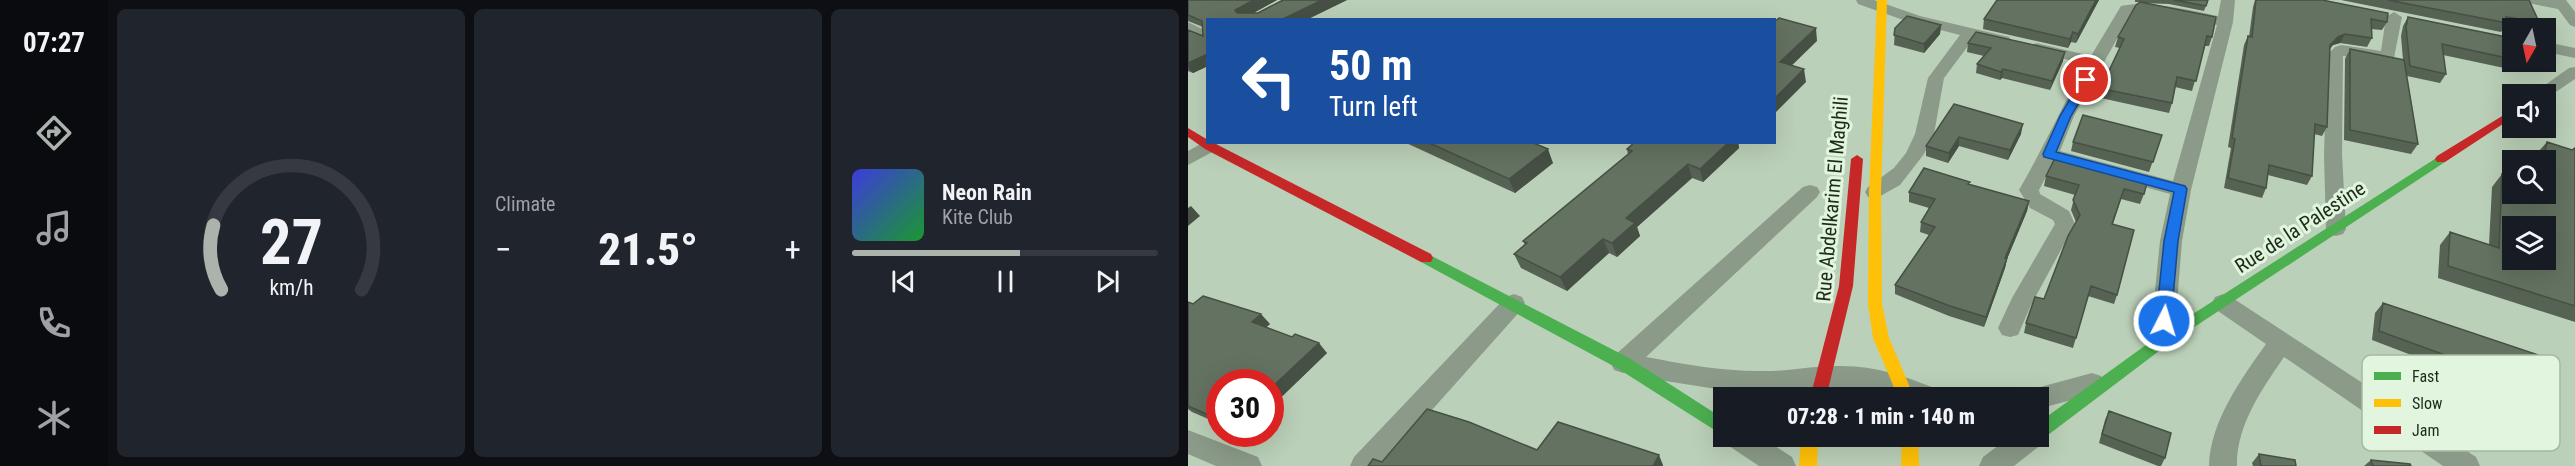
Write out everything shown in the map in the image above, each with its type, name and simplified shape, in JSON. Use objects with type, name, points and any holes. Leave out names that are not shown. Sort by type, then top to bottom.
[{"type":"street","points":[[2162,341],[2171,241],[2181,189],[2225,22],[2228,0]]},
{"type":"street","points":[[2533,0],[2560,3],[2575,22]]},
{"type":"street","points":[[1863,4],[1881,4],[1970,33],[2097,62]]},
{"type":"street","points":[[1881,4],[1875,192],[1876,313],[1881,338],[1901,387]]},
{"type":"street","points":[[2010,328],[2020,304],[2065,225],[2062,216],[2033,201],[2029,190],[2049,154],[2065,116],[2126,9],[2134,5],[2160,8],[2225,22]]},
{"type":"street","points":[[2336,229],[2333,154],[2335,55],[2341,50],[2376,56],[2388,55],[2394,17]]},
{"type":"street","points":[[1188,27],[1206,38]]},
{"type":"street","points":[[1875,192],[1894,183],[1915,151],[1927,126],[1933,86],[1937,76],[1970,33]]},
{"type":"street","points":[[1188,47],[1206,39]]},
{"type":"street","points":[[2556,49],[2575,53]]},
{"type":"street","points":[[2556,84],[2575,72]]},
{"type":"street","name":"Rue de la Palestine","points":[[2049,425],[2162,341],[2502,120]]},
{"type":"street","points":[[1188,132],[1209,146],[1514,303],[1623,363],[1713,422]]},
{"type":"street","points":[[1188,159],[1209,146]]},
{"type":"street","name":"Rue Abdelkarim El Maghili","points":[[1821,387],[1846,286],[1858,148]]},
{"type":"street","points":[[2049,154],[2181,189]]},
{"type":"street","points":[[1623,363],[1810,192]]},
{"type":"street","points":[[1364,466],[1514,303]]},
{"type":"street","points":[[2223,303],[2362,395]]},
{"type":"street","points":[[2223,466],[2225,443],[2239,413],[2265,362],[2282,341]]},
{"type":"street","points":[[1623,363],[1675,374],[1731,381],[1821,387],[1864,377],[1892,387]]},
{"type":"street","points":[[2049,395],[2112,379]]},
{"type":"street","points":[[1188,442],[1248,466]]},
{"type":"street","points":[[1752,447],[1782,466]]},
{"type":"street","points":[[1808,466],[1809,447]]},
{"type":"street","points":[[1910,447],[1910,466]]},
{"type":"street","points":[[1993,466],[2018,447]]},
{"type":"street","points":[[2444,451],[2466,466]]},
{"type":"building","points":[[1188,0],[1254,0],[1235,10],[1237,13],[1258,13],[1283,0],[1322,0],[1285,18],[1206,18],[1206,55],[1188,63],[1188,30],[1203,36],[1202,21],[1188,15]]},
{"type":"building","points":[[1997,0],[2096,0],[2078,34],[2073,32],[2070,39],[1984,19]]},
{"type":"building","points":[[2174,0],[2208,0],[2206,6]]},
{"type":"building","points":[[2256,0],[2322,0],[2388,13],[2387,22],[2371,19],[2372,38],[2345,34],[2330,45],[2327,127],[2315,124],[2312,176],[2269,165],[2266,188],[2228,178],[2248,36],[2252,37]]},
{"type":"building","points":[[2388,0],[2529,0],[2537,18],[2506,17],[2502,18],[2502,22]]},
{"type":"building","points":[[2140,2],[2216,17],[2212,37],[2207,36],[2196,81],[2177,77],[2172,103],[2103,89],[2124,39],[2118,37]]},
{"type":"building","points":[[1907,16],[1941,25],[1924,44],[1894,35],[1895,28]]},
{"type":"building","points":[[2408,17],[2502,36],[2502,57],[2442,44],[2446,74],[2410,66],[2406,27]]},
{"type":"building","points":[[1779,18],[1816,28],[1780,62],[1804,69],[1776,97],[1776,20]]},
{"type":"building","points":[[1976,32],[2065,52],[2052,81],[2003,69],[2001,72],[1977,64],[1991,48],[1968,43]]},
{"type":"building","points":[[2350,49],[2404,60],[2418,144],[2350,130]]},
{"type":"building","points":[[1954,104],[2023,124],[2010,150],[1959,137],[1949,153],[1926,146]]},
{"type":"building","points":[[2083,115],[2162,135],[2153,162],[2073,142]]},
{"type":"building","points":[[2547,142],[2572,150],[2575,148],[2575,306],[2448,266],[2450,232],[2499,248],[2502,174],[2502,204],[2556,204],[2556,150],[2545,150]]},
{"type":"building","points":[[1431,144],[1536,144],[1548,149],[1509,179]]},
{"type":"building","points":[[1633,144],[1727,144],[1700,169],[1688,164],[1626,218],[1635,223],[1612,243],[1603,239],[1560,277],[1514,254],[1527,243],[1523,241],[1632,151],[1627,149]]},
{"type":"building","points":[[2056,156],[2148,179],[2144,194],[2124,189],[2112,224],[2134,230],[2117,295],[2091,286],[2076,338],[2026,323],[2035,297],[2044,299],[2068,236],[2080,215],[2073,200],[2079,185],[2046,176]]},
{"type":"building","points":[[1924,168],[1970,182],[1968,184],[2029,201],[2005,258],[2007,258],[1986,317],[1895,285],[1935,227],[1921,222],[1935,199],[1909,192]]},
{"type":"building","points":[[1203,296],[1261,314],[1252,322],[1292,337],[1295,334],[1319,343],[1284,376],[1284,369],[1206,369],[1206,414],[1188,406],[1188,302],[1193,304]]},
{"type":"building","points":[[2383,303],[2538,355],[2445,355],[2379,331]]},
{"type":"building","points":[[1427,409],[1469,422],[1537,450],[1558,422],[1659,455],[1653,466],[1368,466],[1373,459],[1382,462]]},
{"type":"building","points":[[2109,411],[2171,433],[2165,458],[2102,434]]},
{"type":"building","points":[[2259,454],[2295,460],[2296,466],[2261,466]]},
{"type":"building","points":[[2371,460],[2410,464],[2411,466],[2373,466]]},
{"type":"traffic: fast","points":[[2049,425],[2162,341],[2441,159]]},
{"type":"traffic: fast","points":[[1426,258],[1623,363],[1713,422]]},
{"type":"traffic: slow","points":[[1882,0],[1875,192],[1875,304],[1881,338],[1901,387]]},
{"type":"traffic: slow","points":[[1808,466],[1809,447]]},
{"type":"traffic: slow","points":[[1910,447],[1910,466]]},
{"type":"traffic: jam","points":[[2441,159],[2502,119]]},
{"type":"traffic: jam","points":[[1188,132],[1209,146],[1426,258]]},
{"type":"traffic: jam","points":[[1821,387],[1846,286],[1857,159]]},
{"type":"route","points":[[2086,80],[2065,116],[2049,154],[2181,189],[2171,241],[2164,321]]}]
